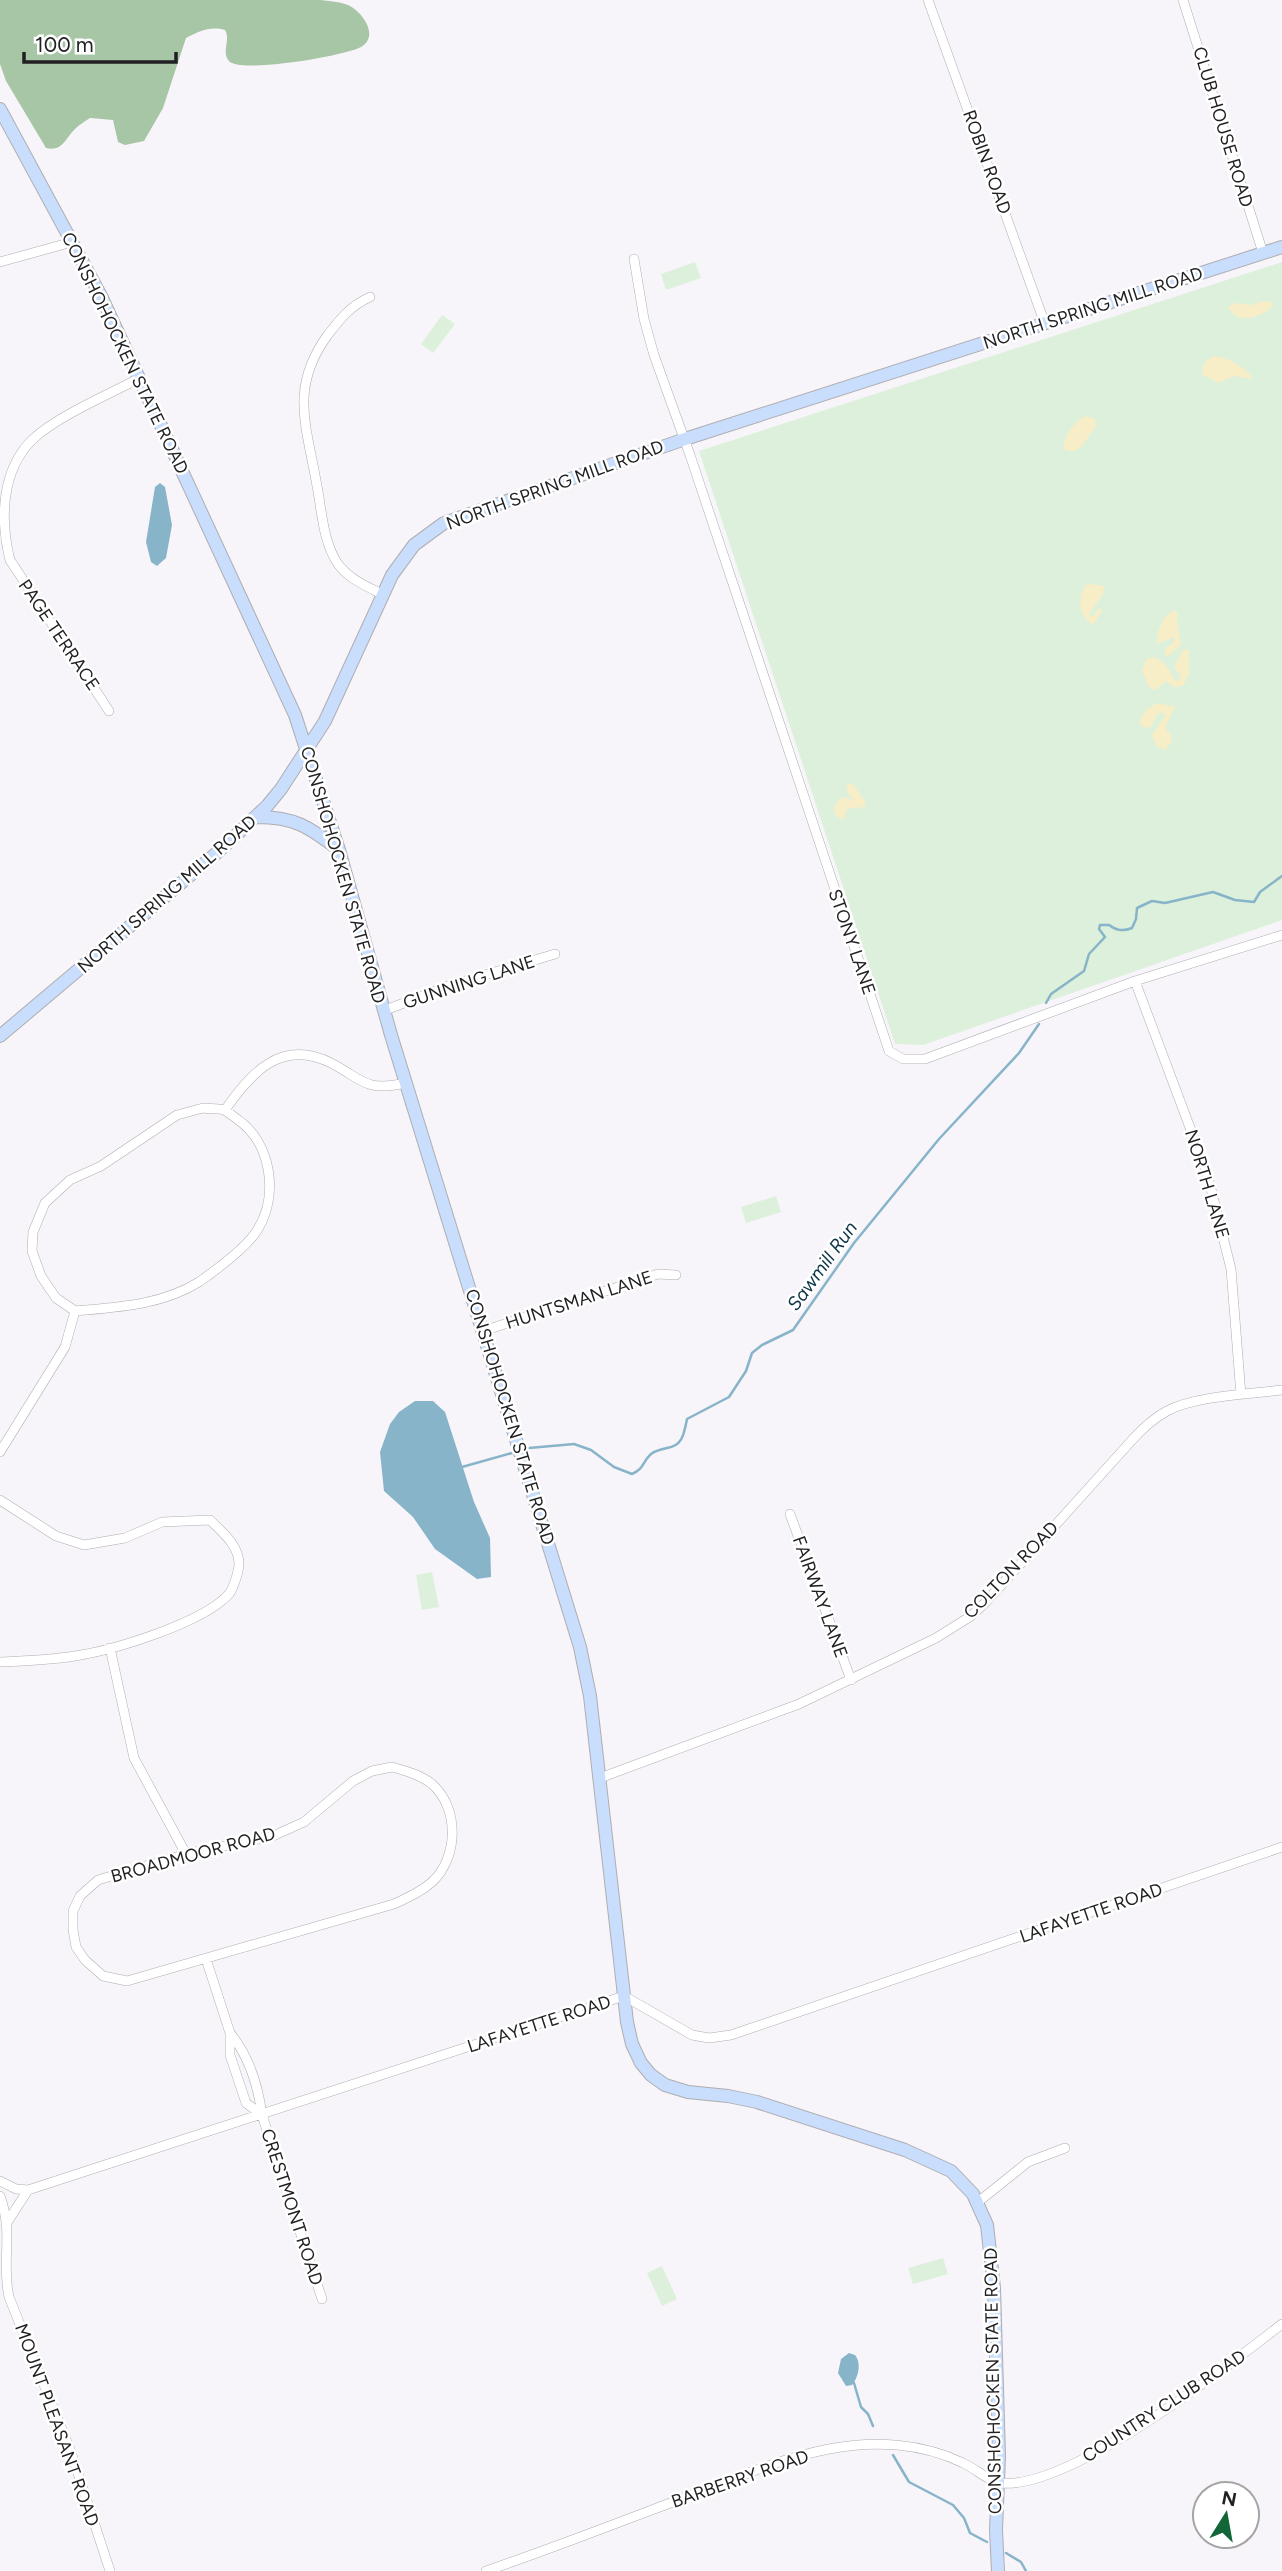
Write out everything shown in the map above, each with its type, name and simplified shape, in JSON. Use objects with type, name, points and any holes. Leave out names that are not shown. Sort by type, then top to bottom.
[{"type":"main road","name":"CONSHOHOCKEN STATE ROAD","points":[[0,109],[101,296],[140,377],[295,715],[307,750],[339,850],[383,1011],[580,1647],[590,1696],[629,2034],[636,2054],[646,2070],[665,2085],[688,2092],[757,2102],[917,2154],[951,2171],[966,2185],[978,2203],[987,2225],[992,2262],[998,2571]]},
{"type":"main road","name":"NORTH SPRING MILL ROAD","points":[[0,1036],[257,817],[281,789],[329,713],[382,594],[405,555],[444,523],[685,439],[1282,247]]},
{"type":"main road","points":[[257,817],[298,821],[339,850]]},
{"type":"street","name":"ROBIN ROAD","points":[[928,0],[1045,324]]},
{"type":"street","name":"CLUB HOUSE ROAD","points":[[1183,0],[1263,253]]},
{"type":"street","points":[[0,262],[72,242]]},
{"type":"street","points":[[634,259],[643,319],[685,439]]},
{"type":"street","points":[[370,297],[349,308],[342,315],[314,355],[305,378],[303,405],[324,528],[332,552],[350,577],[382,594]]},
{"type":"street","name":"PAGE TERRACE","points":[[109,712],[10,560],[2,538],[0,516],[4,493],[13,468],[33,439],[51,426],[140,377]]},
{"type":"street","name":"STONY LANE","points":[[685,439],[889,1051],[904,1059],[925,1059],[1135,981],[1282,936]]},
{"type":"street","name":"GUNNING LANE","points":[[383,1011],[448,986],[555,954]]},
{"type":"street","name":"NORTH LANE","points":[[1135,981],[1207,1172],[1231,1269],[1241,1395]]},
{"type":"street","points":[[225,1110],[252,1074],[285,1056],[320,1058],[359,1081],[374,1086],[386,1087],[405,1083]]},
{"type":"street","points":[[203,1108],[225,1110],[244,1123],[258,1140],[266,1159],[270,1197],[258,1229],[247,1243],[198,1282],[161,1300],[75,1311],[56,1298],[41,1276],[32,1251],[33,1232],[45,1203],[70,1180],[101,1166],[177,1115],[203,1108]]},
{"type":"street","name":"HUNTSMAN LANE","points":[[483,1331],[658,1274],[676,1275]]},
{"type":"street","points":[[0,1452],[65,1347],[75,1311]]},
{"type":"street","name":"COLTON ROAD","points":[[600,1778],[769,1717],[936,1638],[971,1616],[986,1602],[1133,1439],[1155,1419],[1179,1406],[1282,1390]]},
{"type":"street","points":[[0,1500],[56,1536],[84,1545],[125,1538],[162,1522],[210,1520],[232,1542],[239,1564],[230,1593],[200,1616],[110,1648],[44,1660],[0,1662]]},
{"type":"street","name":"FAIRWAY LANE","points":[[790,1514],[850,1679]]},
{"type":"street","points":[[110,1648],[134,1758],[186,1854]]},
{"type":"street","name":"BROADMOOR ROAD","points":[[393,1767],[417,1774],[433,1785],[445,1801],[451,1819],[452,1842],[448,1857],[433,1881],[419,1892],[394,1904],[206,1959],[127,1981],[103,1976],[85,1960],[76,1947],[73,1911],[80,1896],[98,1880],[186,1854],[273,1836],[304,1822],[372,1770],[393,1767]]},
{"type":"street","name":"LAFAYETTE ROAD","points":[[27,2190],[624,1996],[692,2035],[709,2038],[731,2035],[1282,1847]]},
{"type":"street","points":[[206,1959],[230,2033],[230,2055],[246,2103],[262,2115]]},
{"type":"street","points":[[230,2033],[244,2050],[260,2098],[262,2115]]},
{"type":"street","name":"CRESTMONT ROAD","points":[[262,2115],[322,2299]]},
{"type":"street","points":[[978,2203],[1028,2162],[1065,2148]]},
{"type":"street","points":[[0,2181],[16,2189],[27,2190],[8,2221]]},
{"type":"street","name":"MOUNT PLEASANT ROAD","points":[[0,2196],[8,2221],[3,2273],[9,2297],[71,2452],[110,2571]]},
{"type":"street","name":"COUNTRY CLUB ROAD","points":[[998,2483],[1042,2475],[1070,2466],[1096,2453],[1228,2366],[1282,2324]]},
{"type":"street","name":"BARBERRY ROAD","points":[[486,2571],[774,2463],[829,2449],[868,2444],[916,2448],[963,2462],[998,2483]]},
{"type":"green space","points":[[0,0],[321,0],[342,3],[353,8],[367,24],[369,37],[361,47],[335,55],[252,66],[229,61],[225,30],[201,31],[186,38],[163,108],[144,141],[125,145],[118,142],[113,120],[90,118],[63,144],[51,149],[46,148],[6,81],[0,64]]},
{"type":"green space","points":[[695,262],[701,278],[666,290],[661,274]]},
{"type":"green space","points":[[1282,262],[1282,920],[923,1045],[895,1044],[699,451]]},
{"type":"green space","points":[[442,315],[455,324],[433,353],[421,344]]},
{"type":"green space","points":[[776,1196],[781,1212],[746,1223],[741,1207]]},
{"type":"green space","points":[[432,1572],[439,1607],[422,1610],[416,1575]]},
{"type":"green space","points":[[943,2258],[948,2274],[913,2284],[908,2268]]},
{"type":"green space","points":[[662,2266],[677,2299],[662,2306],[647,2273]]},
{"type":"sand","points":[[1264,301],[1273,303],[1272,307],[1255,317],[1238,317],[1228,308],[1234,303],[1251,305]]},
{"type":"sand","points":[[1215,356],[1240,366],[1251,379],[1234,376],[1219,383],[1203,375],[1205,363]]},
{"type":"sand","points":[[1085,416],[1095,419],[1096,426],[1081,447],[1072,452],[1063,449],[1070,430]]},
{"type":"sand","points":[[1085,586],[1104,586],[1103,594],[1089,614],[1092,617],[1099,608],[1102,611],[1093,625],[1082,613],[1080,603]]},
{"type":"sand","points":[[1175,610],[1178,614],[1181,644],[1169,656],[1165,654],[1165,649],[1174,642],[1174,637],[1157,644],[1157,639],[1163,620]]},
{"type":"sand","points":[[1187,649],[1189,674],[1183,686],[1174,687],[1166,681],[1155,690],[1150,689],[1142,670],[1147,659],[1153,657],[1161,661],[1175,680],[1179,681],[1181,674],[1175,670],[1175,665],[1183,650]]},
{"type":"sand","points":[[1156,703],[1175,707],[1165,728],[1171,735],[1172,742],[1165,750],[1156,746],[1152,735],[1165,716],[1163,712],[1158,714],[1151,727],[1145,728],[1139,723],[1144,712]]},
{"type":"sand","points":[[849,783],[854,785],[866,803],[864,807],[847,809],[844,819],[840,819],[834,814],[834,807],[841,797],[853,800],[846,789]]},
{"type":"water","points":[[160,483],[165,487],[172,525],[166,558],[157,566],[151,562],[146,542],[155,487]]},
{"type":"water","points":[[415,1401],[433,1401],[445,1412],[474,1502],[490,1538],[491,1577],[477,1579],[435,1549],[413,1517],[384,1491],[380,1452],[390,1424],[399,1412]]},
{"type":"water","points":[[849,2353],[857,2358],[858,2370],[852,2385],[846,2386],[838,2373],[841,2359]]},
{"type":"waterway","name":"Sawmill Run","points":[[1046,1003],[1051,994],[1084,971],[1089,954],[1105,937],[1099,929],[1100,925],[1109,925],[1119,930],[1132,928],[1137,908],[1152,901],[1165,903],[1213,892],[1235,900],[1254,902],[1260,892],[1282,876]]},
{"type":"waterway","name":"Sawmill Run","points":[[529,1448],[574,1444],[591,1450],[614,1467],[632,1474],[651,1454],[680,1442],[687,1419],[729,1397],[746,1371],[752,1353],[793,1330],[854,1243],[939,1139],[1019,1053],[1039,1024]]},
{"type":"waterway","name":"Sawmill Run","points":[[462,1467],[512,1453]]},
{"type":"waterway","points":[[854,2383],[861,2407],[868,2414],[873,2426]]},
{"type":"waterway","points":[[893,2455],[909,2482],[953,2505],[964,2518],[970,2533],[987,2542]]},
{"type":"waterway","points":[[1006,2553],[1021,2562],[1026,2571]]}]
